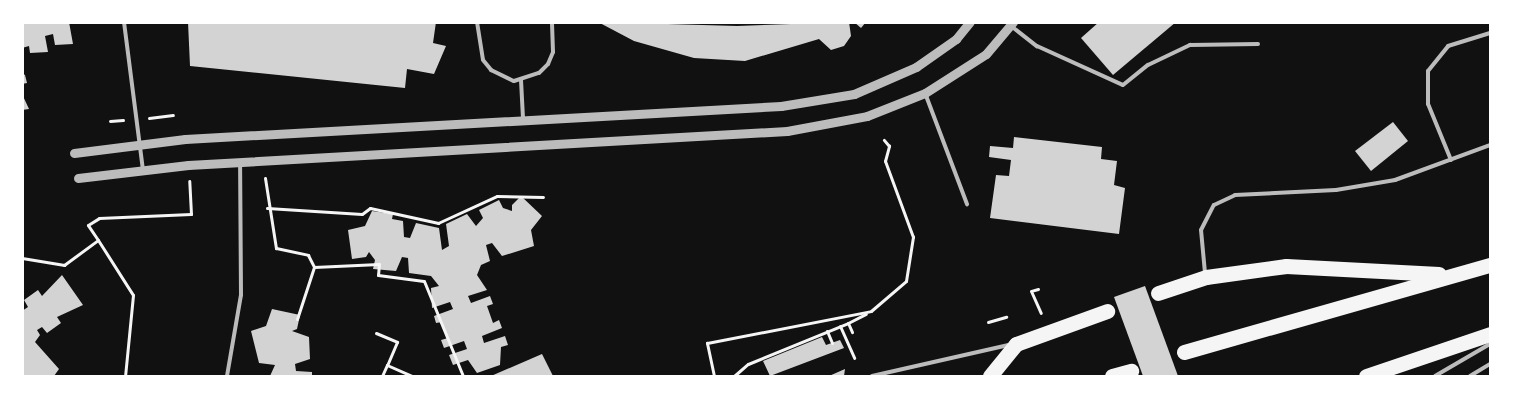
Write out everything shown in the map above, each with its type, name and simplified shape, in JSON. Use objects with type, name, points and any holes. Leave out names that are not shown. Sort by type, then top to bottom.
[{"type":"highway","points":[[1184,352],[1490,265]]},
{"type":"highway","points":[[1158,293],[1206,278],[1286,266],[1453,275]]},
{"type":"highway","points":[[990,376],[1016,344],[1107,311]]},
{"type":"highway","points":[[1366,376],[1490,334]]},
{"type":"highway","points":[[1112,376],[1131,371]]},
{"type":"street","points":[[74,153],[141,143],[780,106],[854,94],[916,67],[956,39],[970,22]]},
{"type":"street","points":[[78,178],[143,170],[240,162],[787,131],[867,116],[925,93],[986,54],[1012,24]]},
{"type":"lane","points":[[124,22],[143,170]]},
{"type":"lane","points":[[477,22],[481,54],[490,70],[521,80],[539,74],[548,64],[553,52],[552,22]]},
{"type":"lane","points":[[1012,24],[1037,46],[1123,85],[1148,65],[1190,45],[1258,44]]},
{"type":"lane","points":[[1451,160],[1428,104],[1428,71],[1448,46],[1490,33]]},
{"type":"lane","points":[[521,80],[523,121]]},
{"type":"lane","points":[[925,93],[967,204]]},
{"type":"lane","points":[[1206,278],[1201,230],[1214,205],[1221,201],[1235,195],[1336,190],[1395,180],[1490,146]]},
{"type":"lane","points":[[226,376],[241,295],[240,162]]},
{"type":"lane","points":[[872,376],[1016,344]]},
{"type":"lane","points":[[1435,376],[1490,344]]},
{"type":"lane","points":[[1470,376],[1490,364]]},
{"type":"path","points":[[734,376],[748,364],[827,332],[872,311],[906,281],[913,236],[885,161],[889,146],[884,140]]},
{"type":"path","points":[[264,178],[267,208],[276,248],[308,255],[314,267],[297,319]]},
{"type":"path","points":[[125,376],[134,295],[88,225],[99,218],[191,214],[190,185]]},
{"type":"path","points":[[267,208],[362,214],[370,208],[438,223],[497,196],[543,197]]},
{"type":"path","points":[[22,258],[64,265],[98,240]]},
{"type":"path","points":[[314,267],[379,264],[378,274],[424,282],[463,376]]},
{"type":"path","points":[[1038,289],[1031,291],[1041,313]]},
{"type":"path","points":[[714,376],[707,343],[872,311]]},
{"type":"path","points":[[988,322],[1006,317]]},
{"type":"path","points":[[848,323],[852,332]]},
{"type":"path","points":[[840,326],[854,358]]},
{"type":"path","points":[[827,332],[832,343]]},
{"type":"path","points":[[376,333],[397,342],[382,376]]},
{"type":"path","points":[[387,365],[412,376]]},
{"type":"building","points":[[22,22],[69,22],[73,44],[55,45],[53,34],[45,36],[48,52],[30,53],[29,46],[22,48]]},
{"type":"building","points":[[188,22],[436,22],[433,43],[446,46],[434,74],[407,69],[405,88],[190,66]]},
{"type":"building","points":[[598,22],[737,26],[849,22],[851,36],[844,46],[831,50],[819,39],[745,61],[694,58],[634,41]]},
{"type":"building","points":[[854,22],[866,22],[861,28]]},
{"type":"building","points":[[1099,22],[1176,22],[1113,75],[1081,38]]},
{"type":"building","points":[[22,73],[25,75],[27,83],[22,84]]},
{"type":"building","points":[[22,94],[29,109],[22,110]]},
{"type":"building","points":[[1393,122],[1408,141],[1371,171],[1355,151]]},
{"type":"building","points":[[1014,137],[1102,147],[1101,159],[1117,161],[1114,185],[1125,188],[1119,234],[990,218],[996,175],[1009,176],[1011,160],[989,157],[990,146],[1013,148]]},
{"type":"building","points":[[521,196],[542,216],[531,230],[534,246],[502,256],[492,243],[486,245],[490,261],[481,265],[477,275],[487,290],[468,296],[471,303],[490,296],[493,304],[487,306],[493,323],[499,320],[502,328],[482,336],[484,343],[505,336],[508,345],[501,347],[500,365],[477,373],[468,360],[453,365],[449,355],[467,349],[464,341],[444,348],[441,340],[448,338],[442,322],[436,323],[434,316],[453,309],[450,302],[432,308],[431,288],[439,286],[431,276],[409,273],[408,258],[402,257],[396,271],[373,269],[375,260],[369,252],[366,257],[352,259],[348,230],[365,226],[372,211],[393,214],[392,219],[403,221],[404,237],[410,238],[416,223],[439,228],[442,250],[449,246],[446,224],[467,214],[476,226],[483,218],[479,210],[499,200],[503,208],[512,211],[512,205]]},
{"type":"building","points":[[62,275],[83,305],[57,317],[61,323],[47,333],[42,327],[37,330],[40,335],[35,342],[59,369],[54,376],[22,376],[22,311],[28,307],[24,300],[38,290],[42,296]]},
{"type":"building","points":[[1145,286],[1178,376],[1143,376],[1114,297]]},
{"type":"building","points":[[272,309],[300,315],[297,329],[292,331],[309,337],[310,359],[295,364],[296,371],[312,372],[312,376],[270,376],[275,365],[259,363],[251,331],[266,326]]},
{"type":"building","points":[[822,337],[826,345],[840,340],[844,348],[770,376],[763,361]]},
{"type":"building","points":[[542,354],[553,376],[491,376]]},
{"type":"building","points":[[845,369],[844,376],[829,376]]}]
